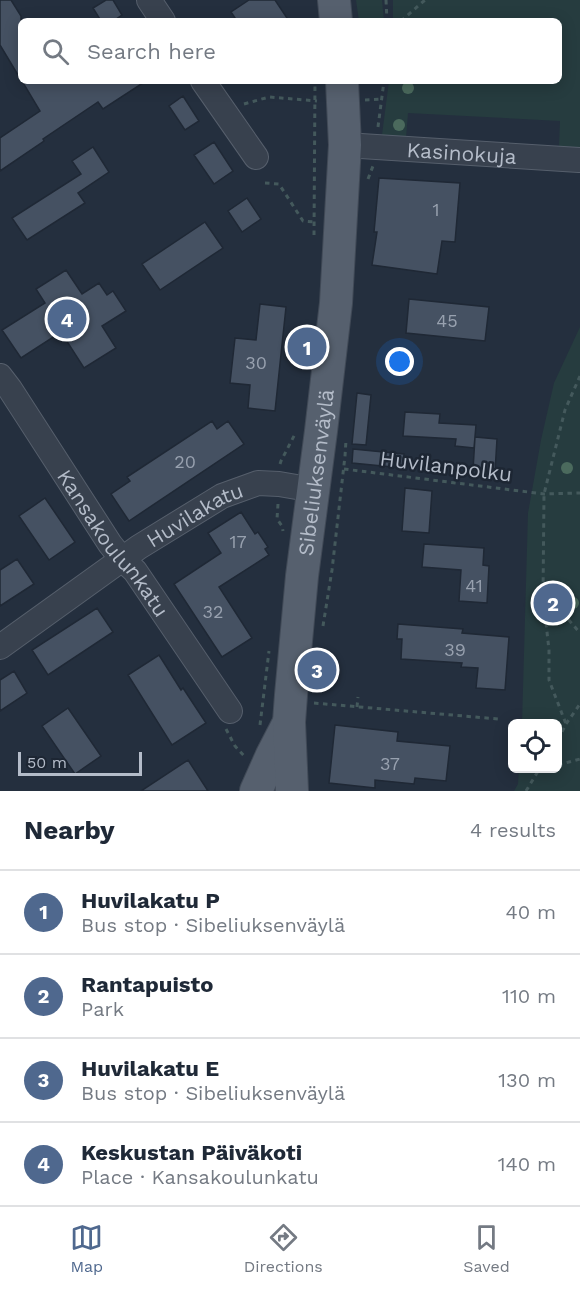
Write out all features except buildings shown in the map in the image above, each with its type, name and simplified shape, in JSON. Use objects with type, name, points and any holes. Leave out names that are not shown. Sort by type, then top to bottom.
[{"type":"main road","points":[[334,0],[336,18]]},
{"type":"main road","name":"Sibeliuksenväylä","points":[[292,791],[288,722],[302,576],[336,303],[345,145],[342,84]]},
{"type":"main road","name":"Sibeliuksenväylä","points":[[256,791],[288,722]]},
{"type":"street","points":[[149,0],[161,18]]},
{"type":"street","points":[[205,84],[256,157]]},
{"type":"street","name":"Kasinokuja","points":[[345,145],[579,160]]},
{"type":"street","name":"Kansakoulunkatu","points":[[0,376],[110,544],[135,571],[230,711]]},
{"type":"street","name":"Huvilakatu","points":[[0,646],[122,559],[222,496],[258,483],[314,490]]},
{"type":"path","points":[[386,0],[387,18]]},
{"type":"path","points":[[404,18],[425,0]]},
{"type":"path","points":[[314,241],[315,84]]},
{"type":"path","points":[[222,110],[269,97],[316,101]]},
{"type":"path","points":[[265,183],[279,184],[303,221],[314,222]]},
{"type":"path","points":[[566,724],[549,680],[549,650],[543,596],[544,494],[565,410],[580,376]]},
{"type":"path","points":[[281,461],[298,428]]},
{"type":"path","name":"Huvilanpolku","points":[[344,469],[544,494],[580,493]]},
{"type":"path","points":[[277,519],[282,526],[283,535]]},
{"type":"path","points":[[543,596],[556,605],[580,633]]},
{"type":"path","points":[[259,733],[270,649]]},
{"type":"path","points":[[357,707],[358,697]]},
{"type":"path","points":[[312,703],[498,719]]},
{"type":"path","points":[[562,732],[580,706]]},
{"type":"path","points":[[562,764],[580,759]]},
{"type":"path","points":[[526,791],[537,773]]},
{"type":"green space","points":[[356,0],[382,0],[384,18],[359,18]]},
{"type":"green space","points":[[393,0],[580,0],[580,148],[559,146],[560,121],[408,113],[406,138],[382,135],[389,84],[562,84],[562,18],[393,18]]},
{"type":"green space","points":[[580,327],[580,791],[514,791],[518,784],[519,773],[562,773],[562,719],[522,719],[528,513],[554,383]]},
{"type":"place","name":"Keskustan Päiväkoti","points":[[67,319]]},
{"type":"place","name":"Huvilakatu P","points":[[307,347]]},
{"type":"place","name":"Rantapuisto","points":[[553,603]]},
{"type":"place","name":"Huvilakatu E","points":[[317,670]]}]
